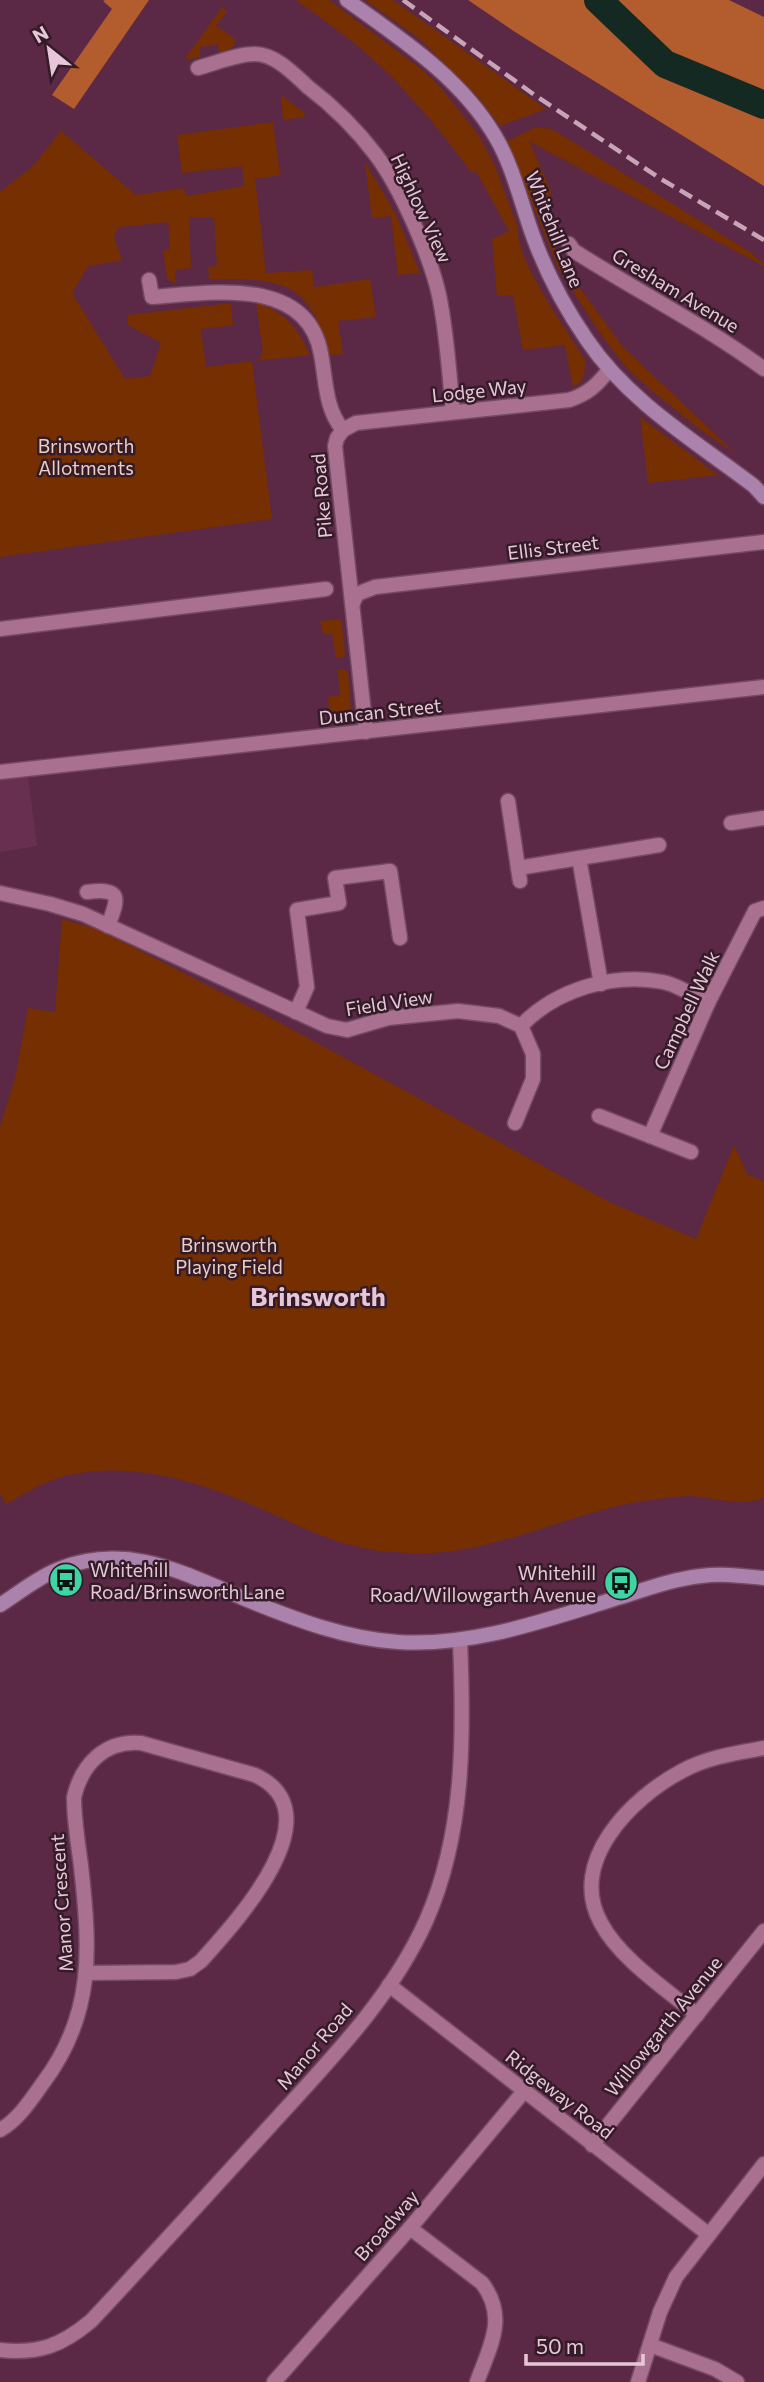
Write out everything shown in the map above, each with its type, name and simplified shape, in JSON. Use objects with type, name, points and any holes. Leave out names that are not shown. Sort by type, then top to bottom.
[{"type":"street","name":"Whitehill Lane","points":[[347,0],[455,84],[485,121],[506,160],[546,268],[586,339],[609,370],[651,409],[754,486],[764,497]]},
{"type":"street","name":"Highlow View","points":[[198,68],[245,55],[267,56],[315,92],[361,136],[378,157],[390,176],[419,238],[435,282],[443,318],[453,411]]},
{"type":"street","name":"Gresham Avenue","points":[[569,244],[574,251],[713,334],[764,369]]},
{"type":"street","name":"Pike Road","points":[[149,279],[152,297],[242,292],[263,295],[292,309],[305,320],[321,349],[331,412],[343,430],[335,446],[366,732]]},
{"type":"street","name":"Lodge Way","points":[[343,430],[356,423],[569,400],[595,388],[609,370]]},
{"type":"street","name":"Ellis Street","points":[[352,603],[358,594],[375,587],[764,542]]},
{"type":"street","points":[[0,629],[326,590]]},
{"type":"street","name":"Duncan Street","points":[[0,772],[764,687]]},
{"type":"street","points":[[508,801],[519,875],[579,858],[659,845]]},
{"type":"street","points":[[731,823],[764,818]]},
{"type":"street","points":[[579,858],[601,984]]},
{"type":"street","points":[[296,1012],[307,987],[297,910],[339,902],[335,878],[390,871],[400,938]]},
{"type":"street","points":[[86,892],[106,889],[116,898],[108,926]]},
{"type":"street","name":"Field View","points":[[0,893],[83,914],[327,1026],[347,1031],[388,1018],[458,1011],[499,1016],[521,1026]]},
{"type":"street","name":"Campbell Walk","points":[[650,1136],[708,1003],[755,911],[764,908]]},
{"type":"street","points":[[515,1123],[533,1079],[533,1054],[521,1026],[535,1011],[558,998],[601,984],[634,980],[665,982],[708,1003]]},
{"type":"street","points":[[599,1116],[691,1152]]},
{"type":"street","points":[[0,1605],[61,1568],[97,1559],[124,1558],[165,1565],[250,1601],[339,1632],[397,1642],[460,1640],[527,1625],[668,1582],[716,1575],[764,1578]]},
{"type":"street","name":"Manor Road","points":[[0,2350],[35,2351],[57,2345],[91,2321],[337,2053],[389,1985],[426,1920],[444,1867],[454,1819],[461,1773],[460,1640]]},
{"type":"street","name":"Manor Crescent","points":[[0,2130],[18,2116],[32,2099],[64,2050],[82,2005],[87,1973],[86,1934],[74,1797],[78,1779],[86,1766],[112,1746],[127,1742],[141,1743],[255,1774],[268,1781],[276,1789],[284,1806],[286,1819],[285,1835],[272,1870],[201,1961],[190,1969],[176,1972],[87,1973]]},
{"type":"street","points":[[697,2015],[625,1954],[607,1932],[592,1902],[593,1870],[602,1848],[618,1823],[655,1790],[681,1772],[708,1760],[764,1748]]},
{"type":"street","name":"Willowgarth Avenue","points":[[592,2145],[764,1931]]},
{"type":"street","name":"Ridgeway Road","points":[[389,1985],[708,2234]]},
{"type":"street","name":"Broadway","points":[[274,2382],[410,2228],[525,2090]]},
{"type":"street","points":[[638,2382],[671,2286],[686,2261],[764,2164]]},
{"type":"street","points":[[410,2228],[482,2283],[491,2294],[496,2309],[496,2326],[477,2382]]},
{"type":"street","points":[[650,2345],[715,2369],[737,2382]]},
{"type":"shaded area","points":[[149,0],[74,109],[52,95],[112,9],[103,1]]},
{"type":"shaded area","points":[[468,0],[729,0],[764,17],[764,186],[515,32]]},
{"type":"shaded area","points":[[27,769],[37,846],[0,852],[0,772]]},
{"type":"green space","points":[[296,0],[329,0],[424,71],[442,89],[479,136],[495,166],[518,228],[519,242],[533,276],[585,360],[584,376],[577,385],[573,387],[565,345],[523,350],[513,295],[497,296],[492,239],[509,231],[476,171],[471,172],[444,136],[383,69],[349,39]]},
{"type":"green space","points":[[365,0],[393,0],[546,109],[500,126],[478,97],[421,40]]},
{"type":"green space","points":[[222,7],[227,11],[216,26],[235,39],[234,46],[220,54],[217,44],[200,47],[200,57],[184,60]]},
{"type":"green space","points":[[281,95],[306,114],[303,117],[283,120]]},
{"type":"green space","name":"Brinsworth Allotments","points":[[273,122],[280,175],[255,179],[266,273],[312,270],[314,287],[370,279],[376,317],[338,321],[343,354],[330,355],[313,312],[295,292],[284,286],[260,280],[209,279],[208,267],[217,266],[214,218],[189,217],[191,268],[175,270],[175,283],[167,279],[163,251],[170,249],[168,222],[119,227],[114,237],[122,260],[88,266],[72,293],[125,379],[150,376],[161,343],[128,325],[127,315],[231,303],[233,325],[201,329],[206,367],[252,361],[272,519],[0,557],[0,192],[33,166],[61,131],[136,195],[184,188],[186,196],[244,186],[242,166],[182,173],[177,135]]},
{"type":"green space","points":[[536,127],[552,129],[750,252],[764,264],[764,266],[530,143],[551,191],[547,213],[550,237],[566,269],[623,347],[737,455],[652,391],[626,367],[602,336],[558,268],[507,141],[517,137],[513,134],[518,136]],"holes":[[[529,141],[719,241],[529,142]]]},
{"type":"green space","points":[[365,162],[396,215],[420,273],[398,275],[391,216],[372,218]]},
{"type":"green space","points":[[256,302],[283,316],[301,337],[310,355],[255,361],[261,358],[263,352]]},
{"type":"green space","points":[[640,417],[718,475],[648,483]]},
{"type":"green space","points":[[341,619],[345,653],[343,657],[336,658],[332,634],[323,634],[320,621]]},
{"type":"green space","points":[[338,670],[348,672],[351,713],[343,721],[330,724],[328,697],[340,695]]},
{"type":"green space","name":"Brinsworth Playing Field","points":[[62,919],[100,930],[271,1018],[611,1203],[696,1239],[734,1145],[747,1174],[764,1181],[764,1497],[747,1502],[691,1496],[643,1501],[469,1548],[411,1553],[350,1545],[215,1490],[138,1472],[85,1472],[58,1478],[6,1504],[0,1494],[0,1126],[15,1078],[28,1008],[55,1012]]},
{"type":"waterway","points":[[598,0],[665,64],[764,105]]},
{"type":"railway","points":[[403,0],[536,96],[661,179],[764,240]]},
{"type":"place","name":"Whitehill Road/Brinsworth Lane","points":[[66,1580]]},
{"type":"place","name":"Whitehill Road/Willowgarth Avenue","points":[[621,1583]]},
{"type":"district","name":"Brinsworth","points":[[318,1295]]}]
